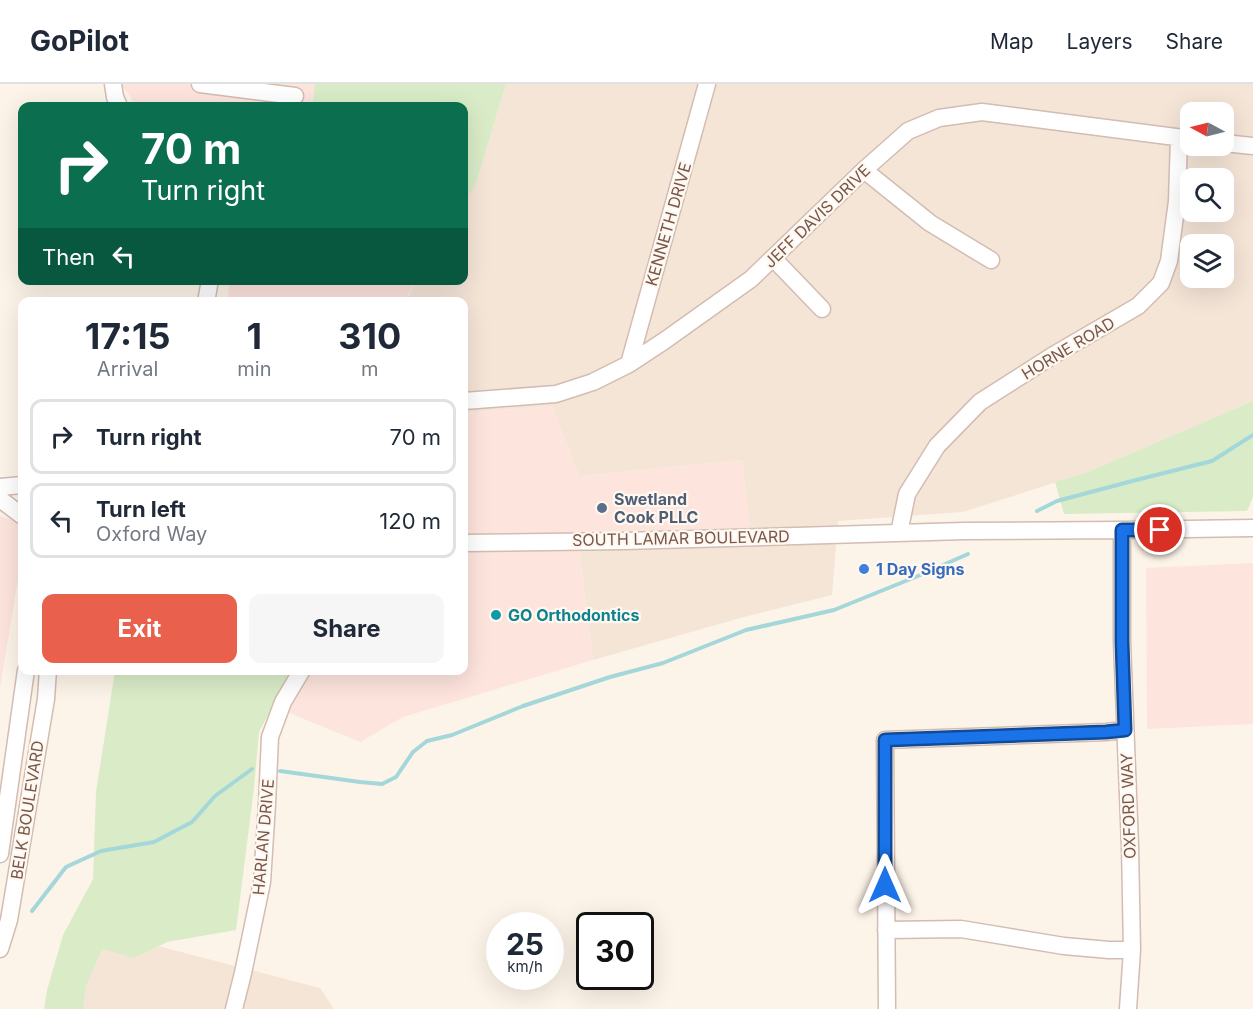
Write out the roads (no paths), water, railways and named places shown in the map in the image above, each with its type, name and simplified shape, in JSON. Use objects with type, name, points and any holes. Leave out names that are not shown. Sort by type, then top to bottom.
[{"type":"street","points":[[113,84],[117,102]]},
{"type":"street","points":[[200,84],[295,96]]},
{"type":"street","name":"KENNETH DRIVE","points":[[629,364],[707,84]]},
{"type":"street","name":"JEFF DAVIS DRIVE","points":[[468,401],[556,394],[593,382],[629,364],[751,279],[864,170],[908,131],[939,118],[982,112],[1180,137]]},
{"type":"street","points":[[1234,144],[1253,146]]},
{"type":"street","name":"HORNE ROAD","points":[[899,532],[907,494],[937,446],[980,402],[1052,356],[1138,306],[1161,284],[1169,261],[1183,156]]},
{"type":"street","points":[[864,170],[930,223],[991,260]]},
{"type":"street","points":[[773,258],[822,309]]},
{"type":"street","points":[[0,487],[18,485]]},
{"type":"street","points":[[0,500],[18,510]]},
{"type":"street","points":[[1122,530],[1253,528]]},
{"type":"street","name":"SOUTH LAMAR BOULEVARD","points":[[468,543],[624,541],[899,532],[1122,530]]},
{"type":"street","name":"OXFORD WAY","points":[[1122,530],[1122,642],[1132,950],[1128,1009]]},
{"type":"street","name":"BELK BOULEVARD","points":[[0,854],[25,675]]},
{"type":"street","name":"BELK BOULEVARD","points":[[0,949],[11,909],[46,699],[48,675]]},
{"type":"street","name":"HARLAN DRIVE","points":[[234,1009],[262,882],[270,737],[283,702],[299,675]]},
{"type":"street","points":[[887,1009],[885,740],[1125,730]]},
{"type":"street","points":[[886,930],[961,929],[1064,946],[1132,950]]},
{"type":"waterway","points":[[1037,511],[1057,501],[1212,461],[1253,435]]},
{"type":"waterway","points":[[280,771],[382,784],[396,777],[413,752],[427,741],[452,735],[523,706],[610,677],[663,663],[746,630],[834,610],[968,554]]},
{"type":"waterway","points":[[32,911],[66,867],[101,851],[154,842],[192,822],[215,796],[252,769]]},
{"type":"place","name":"Swetland Cook PLLC","points":[[602,508]]},
{"type":"place","name":"1 Day Signs","points":[[864,569]]},
{"type":"place","name":"GO Orthodontics","points":[[496,615]]}]
